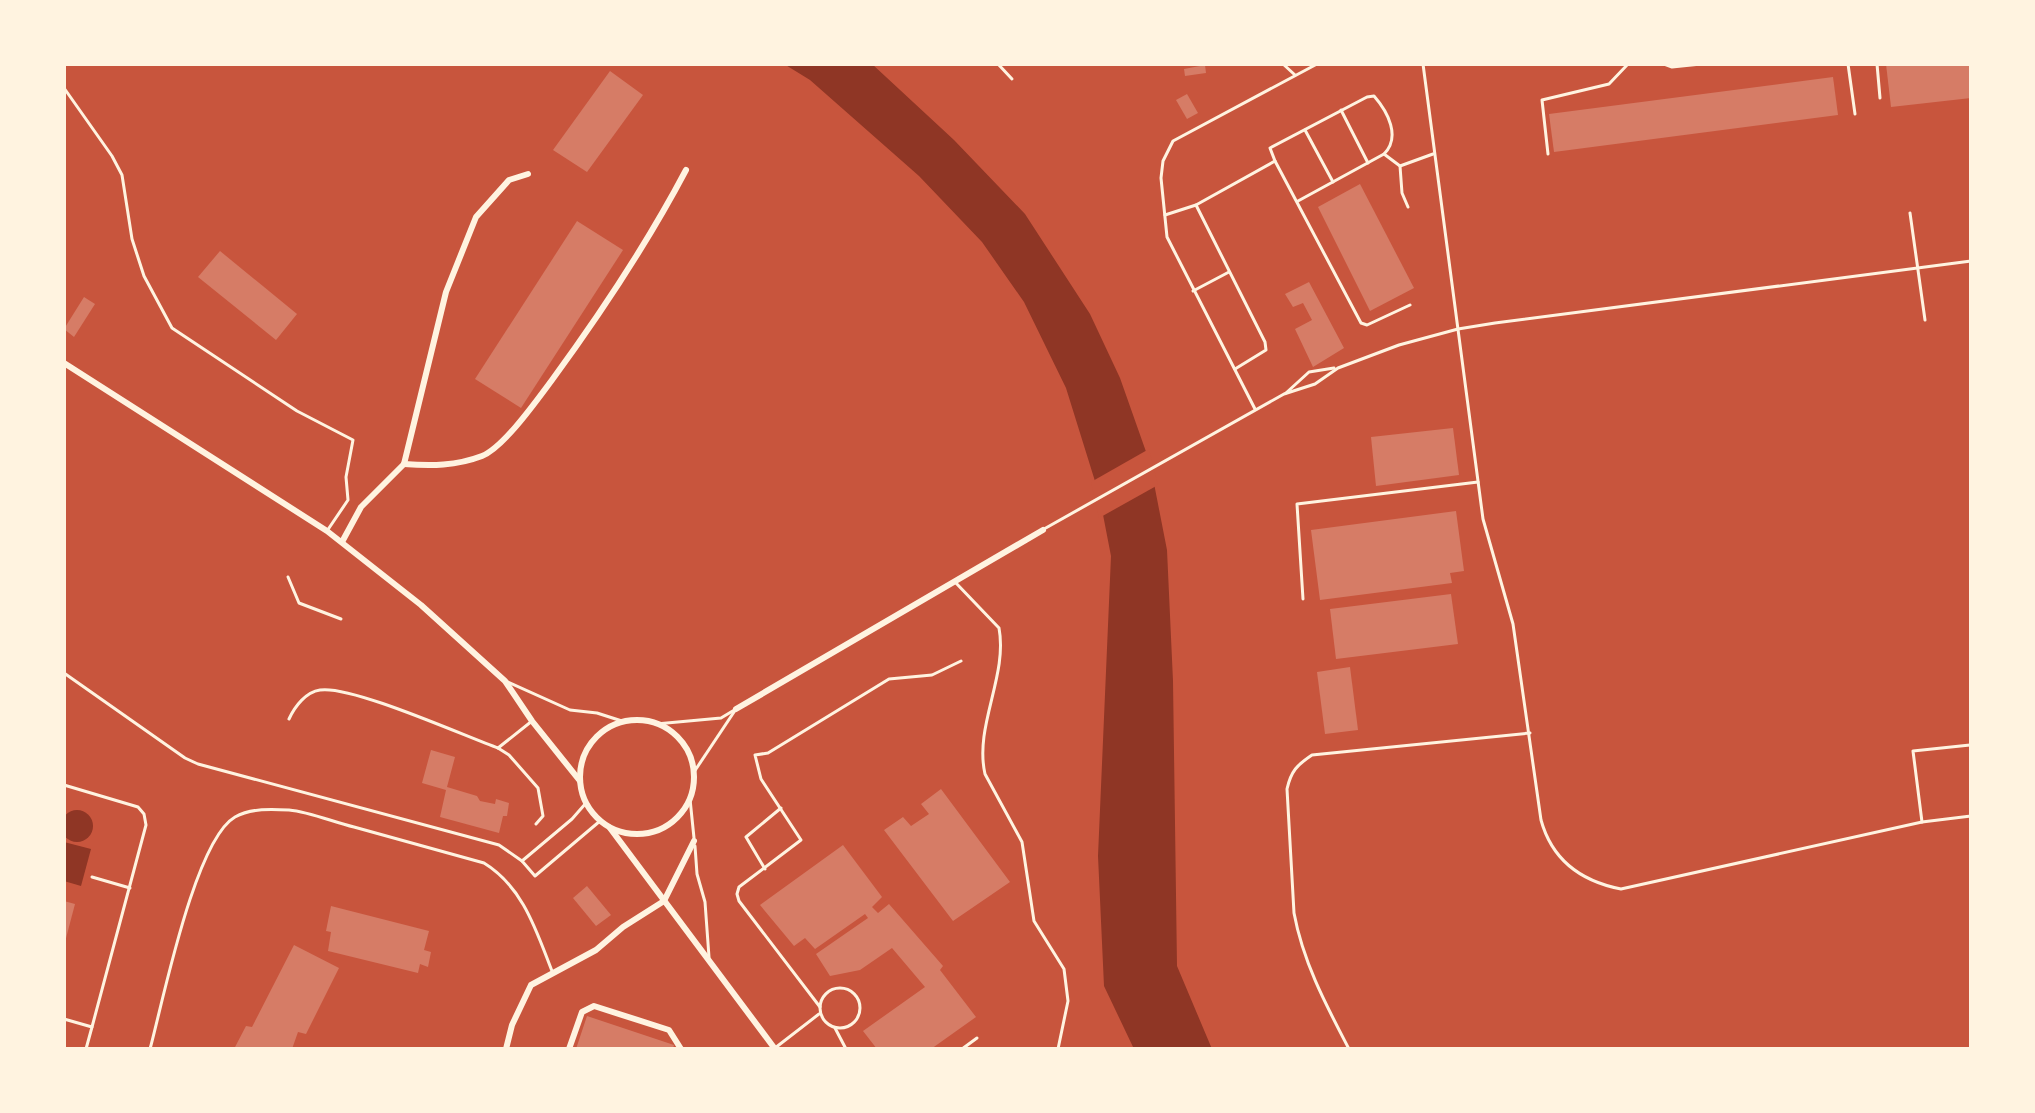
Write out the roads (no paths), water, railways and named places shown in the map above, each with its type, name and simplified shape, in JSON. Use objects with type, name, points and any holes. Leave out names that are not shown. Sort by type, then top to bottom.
[{"type":"street","points":[[404,464],[442,466],[485,455],[522,421],[601,313],[662,216],[686,170]]},
{"type":"street","points":[[342,542],[361,507],[404,464],[446,292],[476,217],[509,180],[528,174]]},
{"type":"street","points":[[64,363],[327,531],[421,605],[505,681],[580,781]]},
{"type":"street","points":[[736,709],[1043,530]]},
{"type":"street","points":[[610,828],[633,834],[657,831],[677,818],[690,799],[694,772],[690,756],[671,731],[641,720],[610,727],[597,737],[581,765],[580,781],[586,803],[610,828],[775,1049]]},
{"type":"street","points":[[506,1049],[512,1025],[531,985],[596,950],[623,927],[664,901],[694,841]]},
{"type":"street","points":[[569,1049],[582,1012],[594,1006],[669,1030],[681,1049]]},
{"type":"lane","points":[[998,64],[1012,79]]},
{"type":"lane","points":[[1283,64],[1295,75]]},
{"type":"lane","points":[[1255,409],[1167,237],[1161,178],[1163,161],[1173,141],[1317,64]]},
{"type":"lane","points":[[1423,64],[1483,519],[1513,624],[1546,838],[1565,864],[1577,874],[1621,889],[1922,822],[1971,816]]},
{"type":"lane","points":[[64,88],[122,175],[132,239],[140,264],[172,328],[297,411],[353,440],[346,477],[348,500],[327,531]]},
{"type":"lane","points":[[1298,201],[1384,154],[1391,147],[1394,139],[1391,125],[1374,96],[1270,148],[1361,323],[1367,325],[1410,305]]},
{"type":"lane","points":[[1341,110],[1368,163]]},
{"type":"lane","points":[[1305,130],[1333,182]]},
{"type":"lane","points":[[1384,154],[1400,166],[1402,193],[1408,207]]},
{"type":"lane","points":[[1400,166],[1433,154]]},
{"type":"lane","points":[[1165,215],[1196,205],[1275,161]]},
{"type":"lane","points":[[1196,205],[1265,342],[1266,350],[1235,369]]},
{"type":"lane","points":[[1910,213],[1925,320]]},
{"type":"lane","points":[[1284,394],[1309,372],[1338,368],[1399,345],[1458,329],[1971,261]]},
{"type":"lane","points":[[1193,291],[1230,272]]},
{"type":"lane","points":[[1043,530],[1255,409],[1284,394],[1315,384],[1338,368]]},
{"type":"lane","points":[[1303,599],[1297,504],[1478,482]]},
{"type":"lane","points":[[955,582],[999,628],[999,660],[983,748],[983,765],[1022,842],[1034,921],[1064,969],[1068,1001],[1058,1049]]},
{"type":"lane","points":[[820,1007],[825,995],[836,988],[849,990],[858,998],[861,1011],[848,1027],[828,1025],[820,1007],[739,901],[737,894],[739,887],[801,840],[761,779],[755,755],[768,753],[889,679],[932,675],[961,661]]},
{"type":"lane","points":[[64,673],[198,764],[499,845],[522,861],[535,876],[600,821]]},
{"type":"lane","points":[[505,681],[570,710],[597,713],[625,722]]},
{"type":"lane","points":[[289,719],[307,695],[321,689],[353,693],[498,748],[509,755],[538,788],[543,816],[536,824]]},
{"type":"lane","points":[[656,724],[721,718],[736,709]]},
{"type":"lane","points":[[694,772],[736,709]]},
{"type":"lane","points":[[498,748],[532,721]]},
{"type":"lane","points":[[1349,1049],[1316,984],[1297,931],[1287,789],[1296,765],[1312,755],[1530,733]]},
{"type":"lane","points":[[1922,822],[1913,751],[1970,745]]},
{"type":"lane","points":[[64,785],[125,801],[144,814],[145,836],[86,1049]]},
{"type":"lane","points":[[690,799],[697,874],[705,902],[709,961]]},
{"type":"lane","points":[[522,861],[572,819],[586,803]]},
{"type":"lane","points":[[765,869],[746,837],[781,808]]},
{"type":"lane","points":[[150,1049],[193,889],[204,860],[223,827],[235,817],[251,811],[293,811],[484,863],[497,871],[521,899],[552,971]]},
{"type":"lane","points":[[92,877],[130,888]]},
{"type":"lane","points":[[775,1049],[821,1013]]},
{"type":"lane","points":[[64,1019],[92,1027]]},
{"type":"lane","points":[[835,1028],[846,1049]]},
{"type":"lane","points":[[962,1049],[977,1038]]}]
